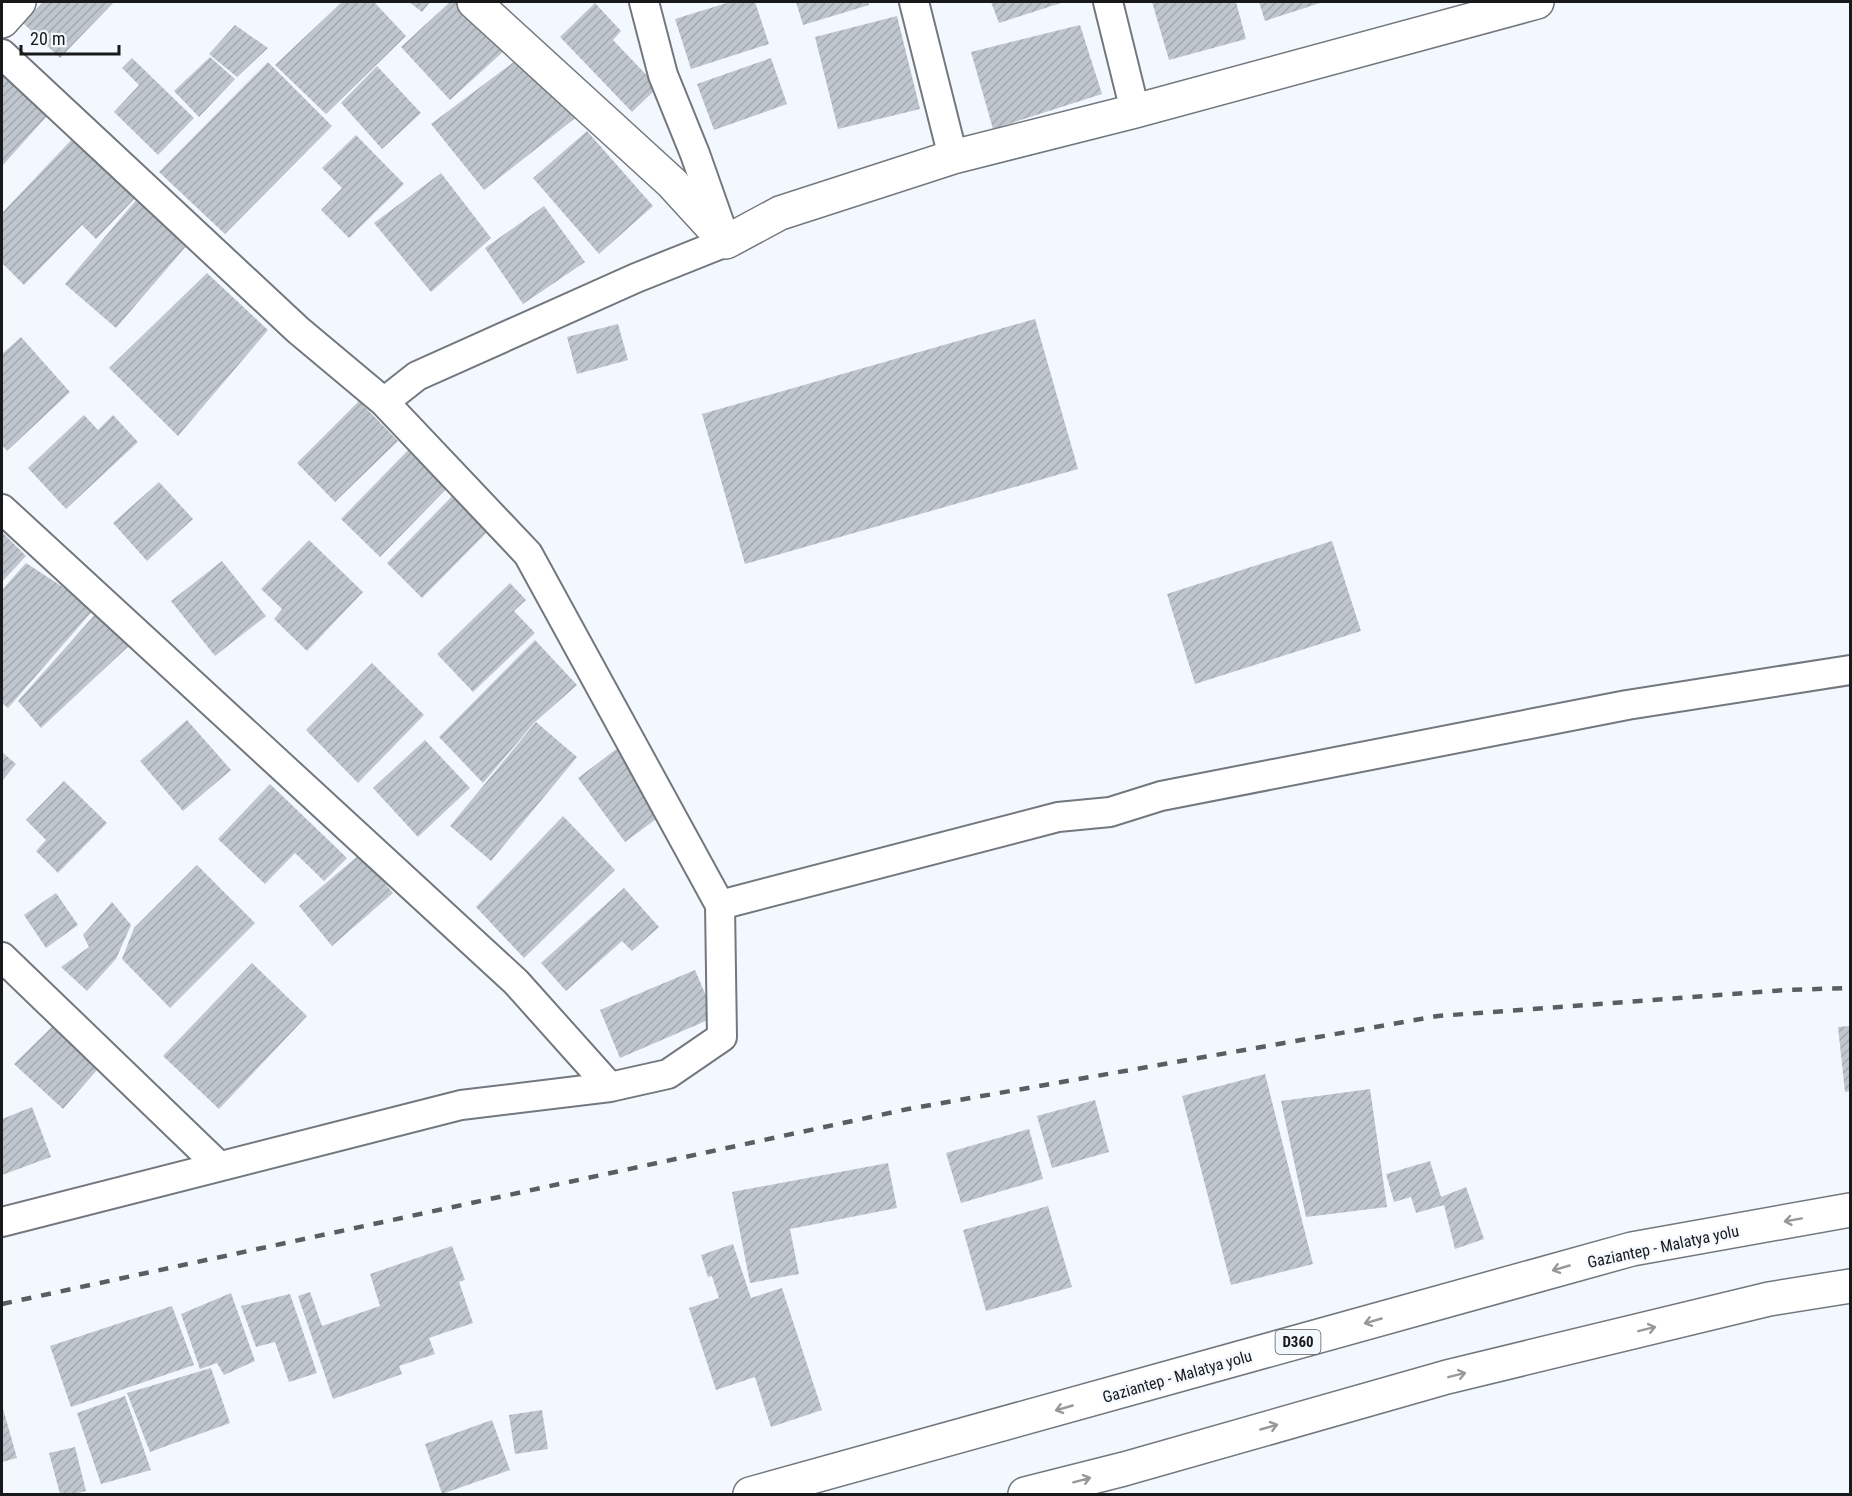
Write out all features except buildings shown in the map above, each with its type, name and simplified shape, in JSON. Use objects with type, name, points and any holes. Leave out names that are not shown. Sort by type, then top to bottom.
[{"type":"main road","points":[[2,21],[19,2]]},
{"type":"main road","points":[[474,2],[672,183],[726,242],[780,213],[953,157],[1135,111],[1537,2]]},
{"type":"main road","name":"Gaziantep - Malatya yolu","points":[[750,1494],[1632,1249],[1851,1210]]},
{"type":"main road","points":[[1025,1494],[1124,1469],[1447,1377],[1769,1299],[1851,1286]]},
{"type":"street","points":[[384,402],[417,376],[636,278],[726,242],[663,75],[644,2]]},
{"type":"street","points":[[914,2],[953,157]]},
{"type":"street","points":[[1108,2],[1135,111]]},
{"type":"street","points":[[2,54],[298,330],[384,402],[528,554],[720,905],[722,1037],[668,1074],[610,1087],[461,1105],[2,1222]]},
{"type":"street","points":[[2,509],[516,982],[610,1087]]},
{"type":"street","points":[[720,905],[1058,817],[1110,812],[1161,796],[1627,705],[1851,670]]},
{"type":"street","points":[[2,957],[219,1166]]},
{"type":"railway","points":[[2,1304],[908,1109],[1438,1016],[1786,990],[1850,988]]}]
